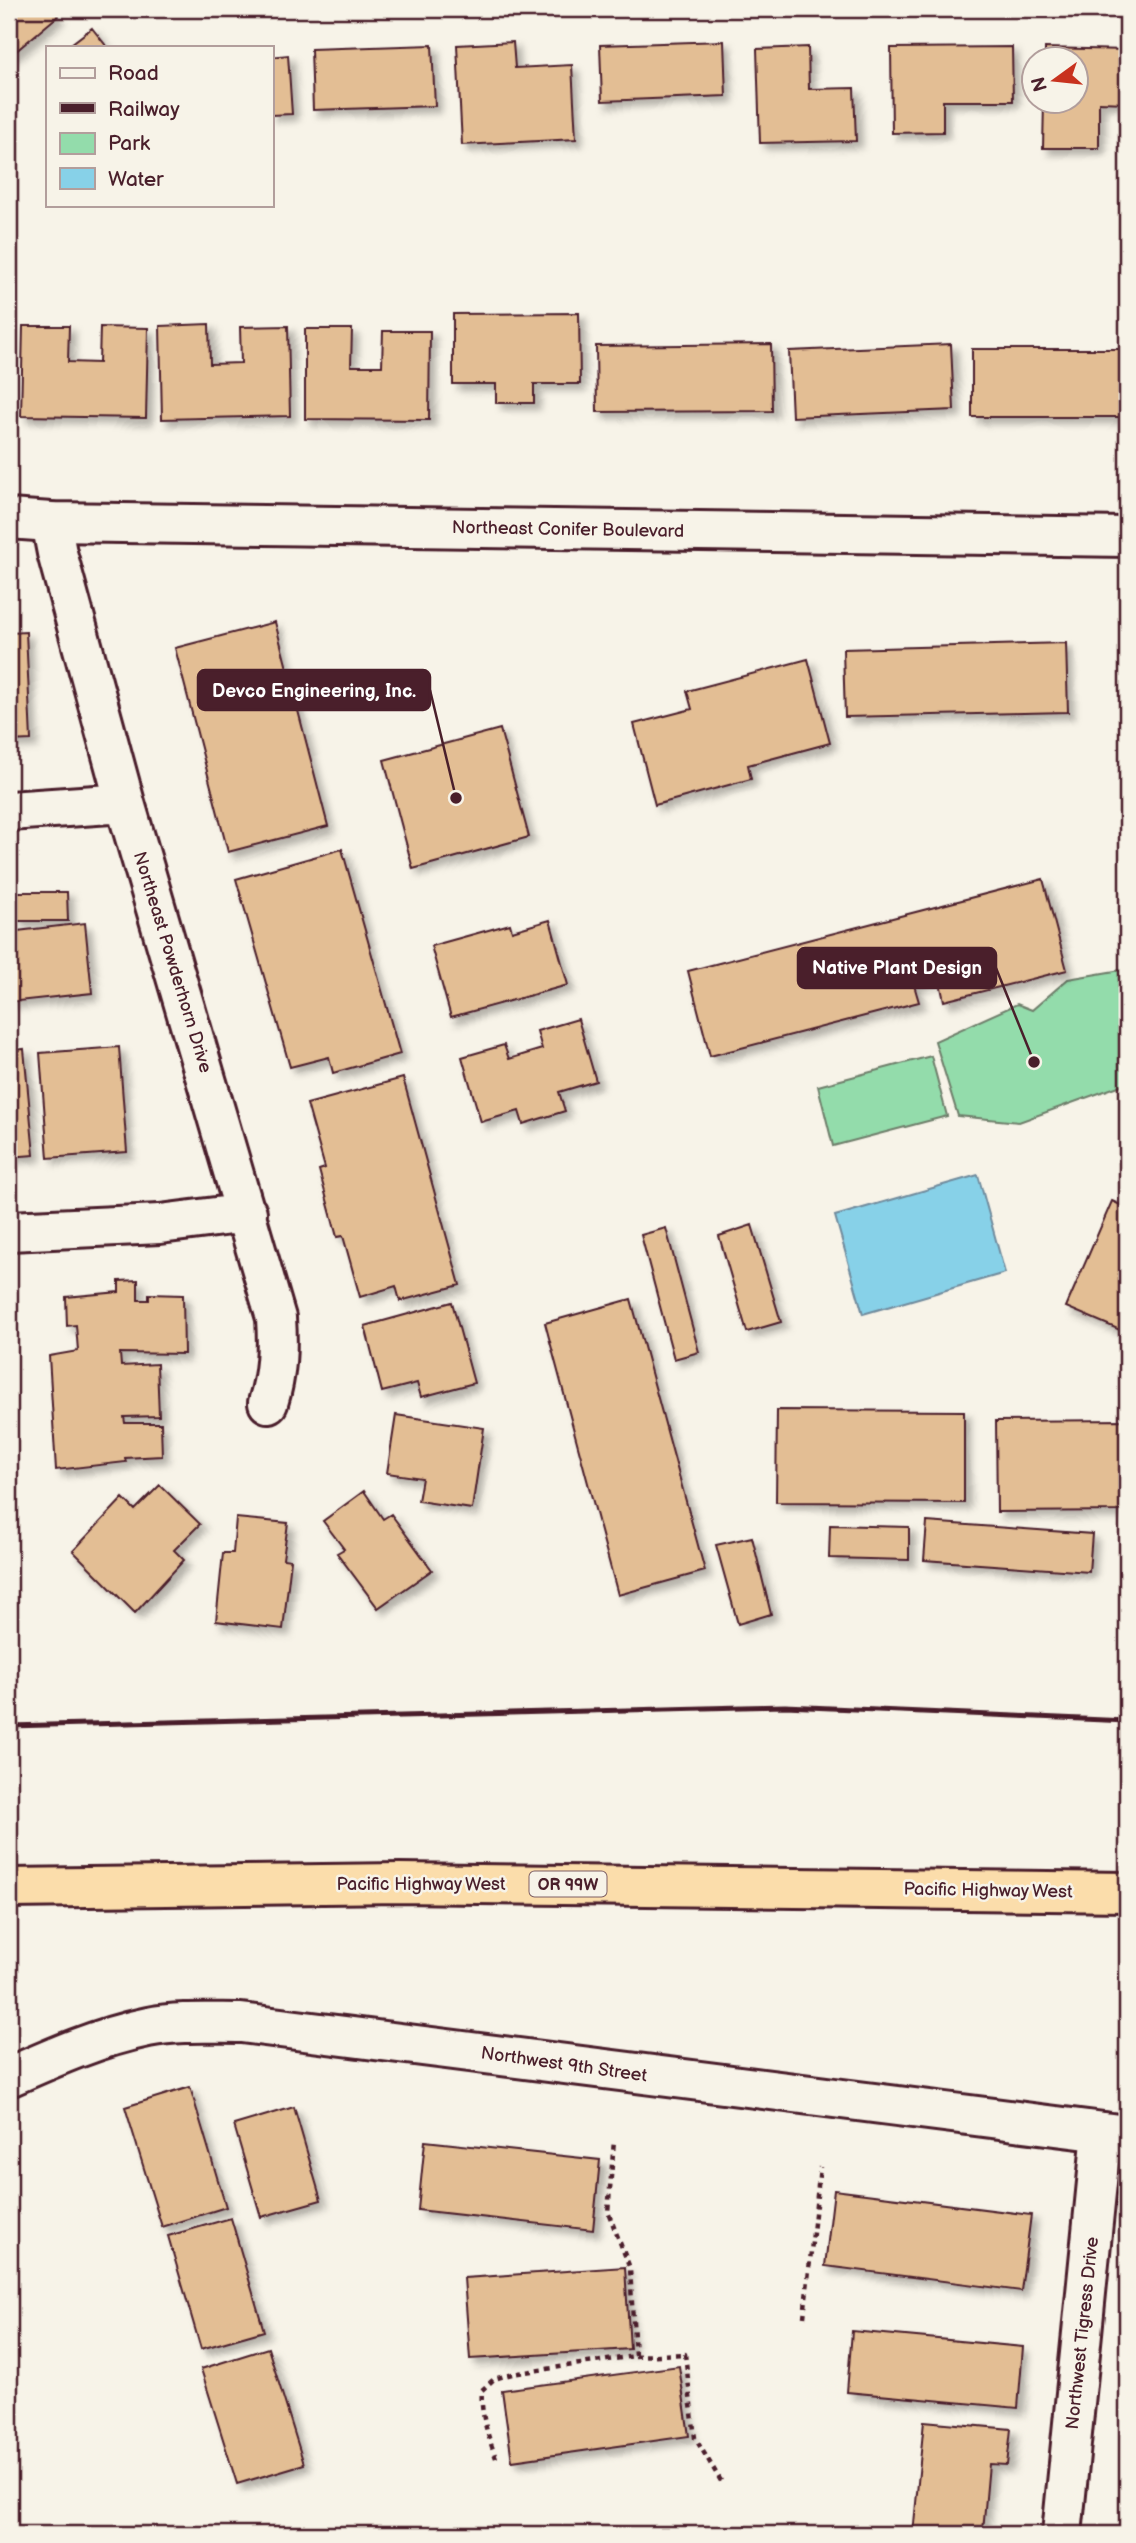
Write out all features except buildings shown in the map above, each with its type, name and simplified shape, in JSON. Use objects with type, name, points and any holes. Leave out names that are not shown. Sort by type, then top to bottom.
[{"type":"highway","name":"Pacific Highway West","points":[[9,1888],[414,1883],[1127,1892]]},
{"type":"street","name":"Northeast Conifer Boulevard","points":[[9,519],[51,522],[1127,537]]},
{"type":"street","name":"Northeast Powderhorn Drive","points":[[51,522],[125,803],[276,1318],[278,1351],[275,1381],[268,1403]]},
{"type":"street","points":[[9,811],[125,803]]},
{"type":"street","points":[[9,1231],[160,1224],[247,1213]]},
{"type":"street","name":"Northwest 9th Street","points":[[9,2077],[83,2045],[149,2027],[193,2022],[241,2023],[1114,2134]]},
{"type":"street","name":"Northwest Tigress Drive","points":[[1062,2534],[1114,2134]]},
{"type":"path","points":[[614,2141],[608,2212],[630,2267],[635,2356]]},
{"type":"path","points":[[804,2317],[820,2167]]},
{"type":"path","points":[[496,2458],[489,2440],[481,2402],[482,2390],[495,2379],[512,2374],[635,2356],[685,2354],[695,2438],[721,2481]]},
{"type":"green space","points":[[1127,969],[1127,1083],[1019,1122],[958,1116],[935,1041],[1017,1004],[1032,1010],[1068,979]]},
{"type":"green space","points":[[931,1056],[947,1116],[833,1146],[818,1086]]},
{"type":"water","points":[[978,1175],[1005,1273],[863,1314],[835,1216]]},
{"type":"railway","points":[[9,1726],[785,1706],[1127,1721]]},
{"type":"place","name":"Devco Engineering, Inc.","points":[[456,798]]},
{"type":"place","name":"Native Plant Design","points":[[1034,1062]]}]
